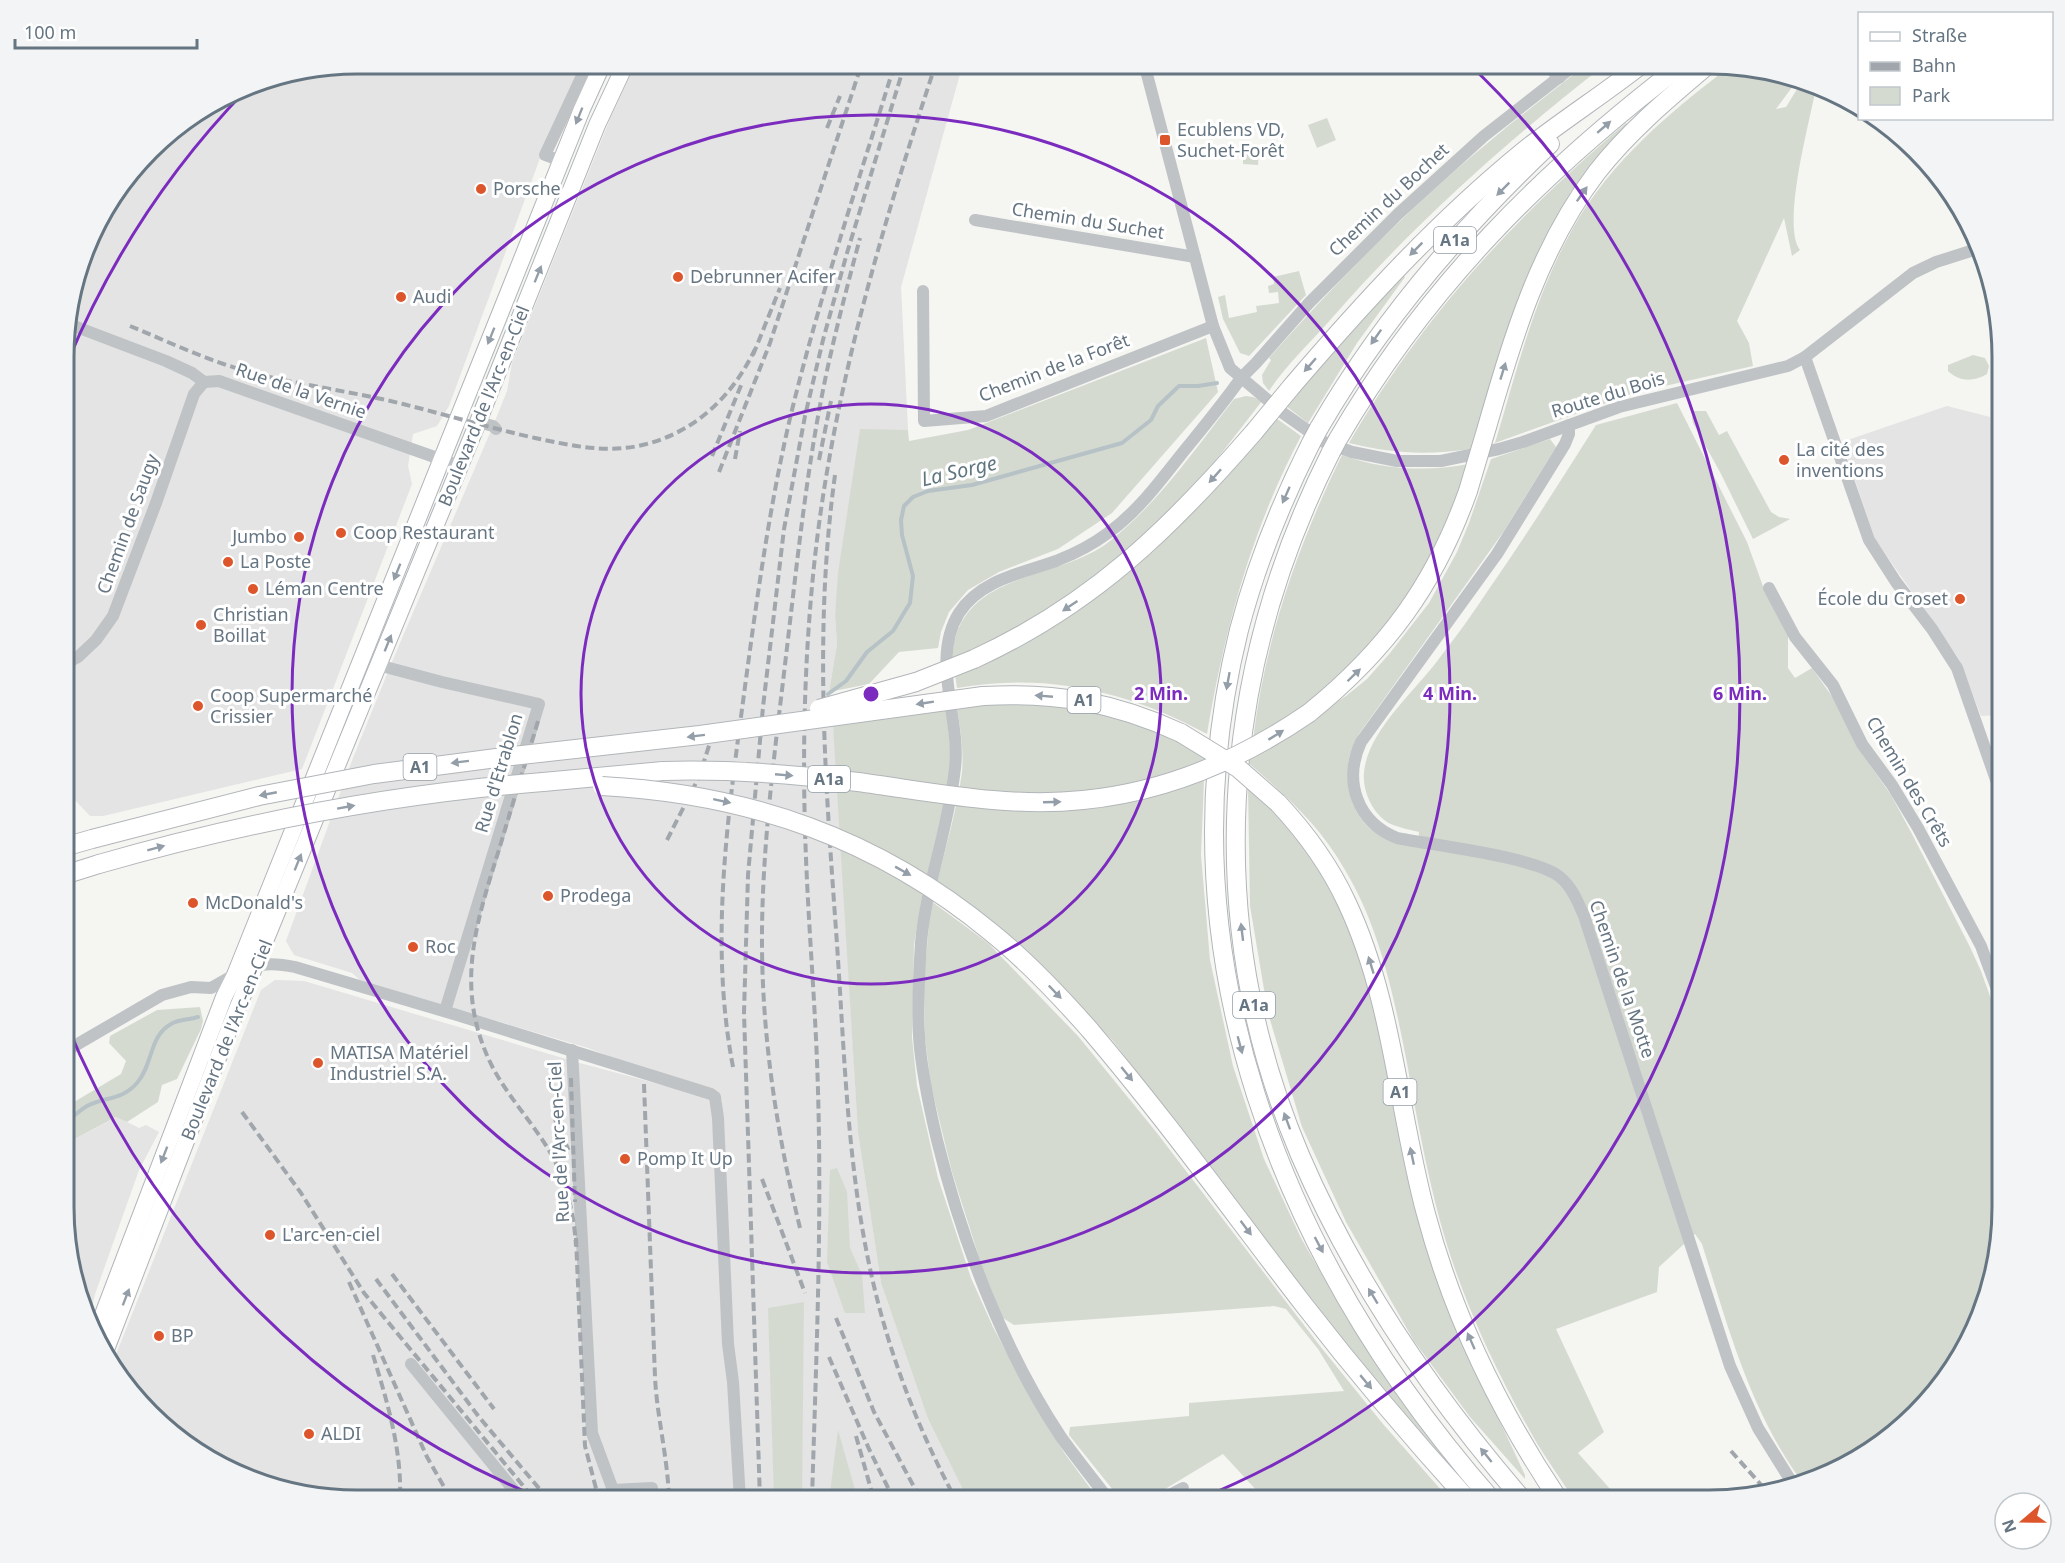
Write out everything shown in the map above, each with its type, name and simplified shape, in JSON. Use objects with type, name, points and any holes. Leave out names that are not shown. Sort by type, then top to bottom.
[{"type":"highway","name":"A1a","points":[[753,728],[890,690],[974,659],[1050,619],[1118,571],[1178,516],[1394,272],[1468,199],[1526,149],[1629,74]]},
{"type":"highway","name":"A1a","points":[[1515,1490],[1473,1439],[1389,1322],[1338,1234],[1307,1170],[1283,1111],[1252,1000],[1240,919],[1236,862],[1237,792],[1246,706],[1261,634],[1281,569],[1303,511],[1335,446],[1395,348],[1472,252],[1563,162],[1611,120],[1670,74]]},
{"type":"highway","name":"A1a","points":[[543,782],[629,773],[699,770],[828,779],[993,800],[1052,802],[1084,800],[1144,790],[1206,770],[1264,742],[1309,713],[1354,675],[1406,614],[1439,559],[1468,491],[1521,314],[1538,272],[1562,224],[1580,196],[1616,151],[1698,74]]},
{"type":"highway","name":"A1a","points":[[1484,1490],[1443,1440],[1389,1367],[1354,1310],[1314,1236],[1279,1162],[1260,1109],[1237,1031],[1226,976],[1216,895],[1214,827],[1219,746],[1225,702],[1240,629],[1257,572],[1282,504],[1315,435],[1341,390],[1377,336],[1432,266],[1514,178],[1623,79]]},
{"type":"highway","name":"A1","points":[[74,844],[249,798],[374,774],[432,765],[753,728],[983,696],[1037,695],[1072,698],[1138,714],[1181,733],[1238,768],[1278,803],[1315,847],[1332,874],[1360,932],[1379,993],[1418,1183],[1445,1276],[1468,1335],[1496,1394],[1527,1451],[1552,1490]]},
{"type":"highway","name":"A1","points":[[74,872],[214,833],[321,811],[437,793],[543,782],[666,791],[729,802],[791,820],[852,844],[913,876],[993,933],[1040,976],[1089,1029],[1148,1100],[1331,1339],[1459,1490]]},
{"type":"main road","name":"Boulevard de l'Arc-en-Ciel","points":[[99,1324],[218,993],[235,975],[561,161],[598,74]]},
{"type":"main road","name":"Boulevard de l'Arc-en-Ciel","points":[[108,1343],[231,1024],[597,125],[621,74]]},
{"type":"street","points":[[561,161],[545,155],[583,74]]},
{"type":"street","points":[[1147,74],[1213,326],[1227,364],[1241,378]]},
{"type":"street","points":[[1556,74],[1559,78]]},
{"type":"street","name":"Chemin du Bochet","points":[[1102,1490],[1061,1436],[994,1311],[963,1230],[946,1175],[925,1085],[919,1036],[922,939],[954,785],[957,755],[946,666],[947,648],[955,622],[964,606],[977,594],[998,582],[1072,554],[1096,542],[1130,515],[1150,494],[1241,378],[1309,303],[1398,214],[1484,136],[1564,74]]},
{"type":"street","name":"Chemin du Suchet","points":[[975,220],[1195,257]]},
{"type":"street","name":"Route du Bois","points":[[1241,378],[1302,428],[1324,442],[1352,452],[1397,461],[1441,461],[1523,442],[1619,407],[1778,369],[1805,357],[1914,273],[1936,262],[1971,251]]},
{"type":"street","name":"Chemin de la Forêt","points":[[923,291],[924,421],[986,416],[1213,326]]},
{"type":"street","name":"Rue de la Vernie","points":[[75,327],[172,364],[192,373],[204,382],[219,381],[460,466]]},
{"type":"street","points":[[1805,357],[1869,540],[1957,668],[1992,768]]},
{"type":"street","name":"Chemin de Saugy","points":[[74,659],[96,640],[113,616],[194,394],[204,382]]},
{"type":"street","points":[[478,422],[496,429]]},
{"type":"street","name":"Chemin de la Motte","points":[[1569,426],[1565,444],[1509,535],[1362,742],[1354,764],[1355,789],[1363,812],[1375,825],[1390,835],[1403,840],[1523,862],[1556,874],[1570,887],[1584,916],[1731,1366],[1758,1428],[1789,1478]]},
{"type":"street","name":"Chemin des Crêts","points":[[1769,588],[1795,638],[1833,685],[1862,744],[1892,785],[1918,828],[1981,946],[1992,977]]},
{"type":"street","name":"Rue d'Etrablon","points":[[378,665],[539,704],[445,1011]]},
{"type":"street","points":[[251,933],[256,965]]},
{"type":"street","points":[[235,975],[256,965],[281,964],[295,967],[572,1050]]},
{"type":"street","points":[[74,1046],[162,995],[191,987],[218,993],[231,1024]]},
{"type":"street","name":"Rue de l'Arc-en-Ciel","points":[[652,1488],[613,1490],[592,1433],[572,1050],[715,1097],[718,1118],[728,1344],[733,1382],[739,1490]]},
{"type":"street","points":[[411,1364],[514,1490]]},
{"type":"street","points":[[1179,1490],[1183,1488]]},
{"type":"shaded area","points":[[338,74],[577,74],[547,139],[449,406],[437,426],[413,434],[408,466],[412,484],[302,769],[103,816],[90,816],[74,799],[74,338],[83,283],[95,248],[121,199],[156,156],[199,121],[248,95],[283,83]]},
{"type":"shaded area","points":[[631,74],[960,74],[901,287],[908,430],[860,430],[835,616],[837,644],[829,692],[836,753],[858,1133],[881,1283],[928,1419],[963,1490],[357,1490],[301,1484],[248,1468],[199,1442],[156,1407],[116,1355],[261,990],[275,980],[304,981],[576,1062],[726,1102],[588,1048],[360,980],[352,973],[294,955],[286,941],[353,758],[493,426],[507,391],[512,363],[610,119]]},
{"type":"shaded area","name":"École du Croset","points":[[1947,406],[1990,417],[1992,436],[1992,715],[1981,716],[1959,659],[1875,539],[1842,442]]},
{"type":"shaded area","points":[[117,1117],[139,1128],[146,1125],[159,1132],[139,1170],[92,1306],[83,1280],[74,1225],[74,1139]]},
{"type":"green space","points":[[1573,74],[1594,74],[1497,153],[1395,249],[1291,363],[1269,391],[1263,383],[1262,375],[1271,360],[1269,358],[1321,301],[1403,218],[1502,131]]},
{"type":"green space","points":[[1720,74],[1764,79],[1792,87],[1776,109],[1786,107],[1797,88],[1815,94],[1795,197],[1795,237],[1800,250],[1792,256],[1784,218],[1737,321],[1749,343],[1753,366],[1634,393],[1495,443],[1537,306],[1573,228],[1605,181],[1624,159],[1687,100]]},
{"type":"green space","points":[[1327,118],[1336,140],[1317,148],[1308,125]]},
{"type":"green space","points":[[1626,123],[1628,125],[1595,160],[1570,193],[1571,195],[1538,255],[1512,318],[1472,449],[1410,452],[1349,443],[1408,352],[1473,271],[1546,196]]},
{"type":"green space","points":[[1243,149],[1259,150],[1258,165],[1243,164]]},
{"type":"green space","points":[[1299,271],[1306,295],[1249,356],[1240,353],[1223,319],[1218,297],[1225,295],[1229,318],[1257,312],[1256,306],[1279,303],[1278,292],[1269,293],[1268,286],[1274,284],[1273,277]]},
{"type":"green space","points":[[1402,274],[1405,277],[1357,343],[1308,423],[1286,406]]},
{"type":"green space","points":[[1206,338],[1218,392],[1112,513],[1058,549],[999,572],[968,590],[949,612],[941,632],[938,648],[899,652],[869,684],[829,692],[837,644],[835,616],[838,573],[860,429],[908,430],[909,441],[968,430]]},
{"type":"green space","points":[[1973,355],[1985,358],[1989,366],[1987,374],[1967,380],[1952,375],[1948,371],[1948,365]]},
{"type":"green space","points":[[1246,396],[1262,401],[1217,459],[1190,489],[1129,548],[1061,599],[1025,622],[952,659],[958,630],[971,608],[990,593],[1088,554],[1110,541],[1161,492],[1234,399]]},
{"type":"green space","points":[[1677,403],[1747,542],[1764,589],[1788,635],[1788,668],[1795,678],[1812,668],[1838,705],[1856,745],[1891,795],[1912,834],[1970,947],[1992,1002],[1991,1225],[1982,1280],[1970,1315],[1944,1364],[1909,1407],[1881,1431],[1850,1452],[1797,1475],[1782,1452],[1754,1395],[1731,1335],[1702,1244],[1695,1234],[1659,1267],[1657,1292],[1556,1329],[1604,1432],[1578,1453],[1611,1490],[1568,1490],[1535,1440],[1506,1386],[1473,1317],[1455,1269],[1429,1178],[1391,988],[1368,915],[1345,870],[1324,838],[1287,797],[1245,760],[1346,696],[1367,679],[1429,603],[1457,552],[1491,459],[1550,439],[1556,447],[1504,531],[1359,734],[1351,753],[1347,774],[1348,783],[1352,802],[1361,819],[1374,831],[1418,846],[1419,832],[1386,821],[1375,810],[1365,788],[1364,772],[1367,757],[1383,727],[1471,616],[1596,425]]},
{"type":"green space","points":[[1694,411],[1706,411],[1719,435],[1727,431],[1771,512],[1779,517],[1790,519],[1753,539],[1693,423]]},
{"type":"green space","points":[[1276,418],[1301,436],[1268,508],[1242,581],[1222,656],[1207,734],[1147,706],[1086,689],[1022,682],[957,688],[955,675],[1051,628],[1138,565],[1192,512]]},
{"type":"green space","points":[[1342,455],[1389,467],[1421,469],[1469,464],[1432,555],[1397,610],[1377,636],[1322,691],[1253,740],[1266,666],[1286,593],[1311,523]]},
{"type":"green space","points":[[1014,703],[1059,705],[1102,712],[1155,730],[1205,755],[1201,855],[1210,960],[1233,1066],[1264,1159],[1301,1238],[1346,1317],[1407,1409],[1465,1483],[1463,1484],[1401,1414],[1294,1281],[1113,1041],[1053,979],[937,882],[962,772],[962,747],[957,707]]},
{"type":"green space","points":[[946,708],[951,755],[949,782],[921,902],[914,945],[912,1037],[917,1086],[938,1178],[971,1278],[993,1327],[1030,1397],[1065,1454],[1092,1490],[963,1490],[928,1419],[881,1283],[858,1133],[833,726]]},
{"type":"green space","points":[[1248,787],[1305,848],[1332,894],[1347,927],[1366,977],[1480,1379],[1525,1479],[1470,1417],[1414,1341],[1346,1222],[1302,1127],[1268,1013],[1250,906]]},
{"type":"green space","points":[[931,901],[988,943],[1078,1036],[1157,1133],[1320,1346],[1383,1424],[1441,1490],[1256,1490],[1223,1454],[1164,1490],[1113,1490],[1069,1435],[1070,1427],[1189,1416],[1189,1403],[1344,1391],[1318,1349],[1286,1309],[1274,1306],[1014,1325],[1003,1318],[984,1273],[952,1172],[931,1086],[925,1038],[924,980]]},
{"type":"green space","points":[[200,1007],[203,1021],[201,1029],[177,1079],[162,1085],[158,1102],[127,1122],[116,1117],[74,1139],[74,1102],[121,1074],[126,1061],[109,1043],[110,1036],[157,1010]]},
{"type":"green space","points":[[837,1168],[847,1192],[850,1248],[862,1275],[865,1313],[845,1313],[827,1262],[830,1170]]},
{"type":"green space","points":[[804,1302],[802,1490],[774,1490],[768,1308]]},
{"type":"green space","points":[[838,1430],[855,1490],[830,1490]]},
{"type":"waterway","name":"La Sorge","points":[[828,694],[846,681],[867,652],[893,631],[910,603],[913,576],[902,535],[901,520],[904,506],[913,497],[928,491],[972,485],[1122,443],[1151,420],[1158,406],[1179,386],[1217,383]]},
{"type":"waterway","name":"La Sorge","points":[[74,1116],[87,1106],[119,1096],[131,1089],[142,1076],[155,1043],[164,1029],[177,1021],[198,1017]]},
{"type":"railway","points":[[719,472],[770,343],[858,74]]},
{"type":"railway","points":[[733,1067],[726,1024],[723,981],[725,852],[734,767],[762,568],[782,452],[802,370],[840,238],[892,74]]},
{"type":"railway","points":[[760,1490],[744,1013],[748,875],[763,707],[784,529],[805,416],[847,253],[902,74]]},
{"type":"railway","points":[[812,1490],[818,1295],[819,1142],[804,785],[806,675],[814,566],[833,438],[861,312],[878,249],[933,74]]},
{"type":"railway","points":[[827,128],[840,96]]},
{"type":"railway","points":[[800,1228],[777,1117],[767,1043],[762,968],[765,857],[779,711],[813,448],[832,348],[860,238]]},
{"type":"railway","points":[[753,355],[780,288]]},
{"type":"railway","points":[[130,326],[208,358],[257,374],[385,400],[535,438],[612,449],[658,441],[693,423],[708,412],[735,383],[755,349]]},
{"type":"railway","points":[[712,456],[742,383]]},
{"type":"railway","points":[[819,460],[831,401]]},
{"type":"railway","points":[[735,459],[740,431]]},
{"type":"railway","points":[[835,475],[825,589],[823,646],[825,759],[850,1136],[868,1259],[883,1321],[903,1382],[927,1442],[951,1490]]},
{"type":"railway","points":[[538,721],[477,927],[471,982],[474,1010],[481,1039],[493,1068],[547,1147],[564,1182],[571,1207],[576,1246]]},
{"type":"railway","points":[[667,840],[699,777],[715,727]]},
{"type":"railway","points":[[571,1078],[575,1202]]},
{"type":"railway","points":[[644,1084],[655,1377],[668,1490]]},
{"type":"railway","points":[[242,1112],[301,1193],[364,1293],[527,1490]]},
{"type":"railway","points":[[554,1117],[569,1151]]},
{"type":"railway","points":[[762,1179],[805,1293]]},
{"type":"railway","points":[[576,1238],[585,1446],[596,1490]]},
{"type":"railway","points":[[392,1274],[494,1409]]},
{"type":"railway","points":[[376,1279],[479,1417],[540,1490]]},
{"type":"railway","points":[[349,1282],[427,1457],[446,1490]]},
{"type":"railway","points":[[836,1318],[874,1412],[916,1490]]},
{"type":"railway","points":[[373,1355],[396,1444],[400,1490]]},
{"type":"railway","points":[[829,1357],[889,1490]]},
{"type":"railway","points":[[856,1436],[871,1490]]},
{"type":"railway","points":[[1731,1451],[1761,1485]]},
{"type":"place","name":"Ecublens VD, Suchet-Forêt","points":[[1165,140]]},
{"type":"place","name":"Porsche","points":[[481,189]]},
{"type":"place","name":"Debrunner Acifer","points":[[678,277]]},
{"type":"place","name":"Audi","points":[[401,297]]},
{"type":"place","name":"La cité des inventions","points":[[1784,460]]},
{"type":"place","name":"Coop Restaurant","points":[[341,533]]},
{"type":"place","name":"Jumbo","points":[[299,537]]},
{"type":"place","name":"La Poste","points":[[228,562]]},
{"type":"place","name":"Léman Centre","points":[[253,589]]},
{"type":"place","name":"École du Croset","points":[[1960,599]]},
{"type":"place","name":"Christian Boillat","points":[[201,625]]},
{"type":"place","name":"Coop Supermarché Crissier","points":[[198,706]]},
{"type":"place","name":"Prodega","points":[[548,896]]},
{"type":"place","name":"McDonald's","points":[[193,903]]},
{"type":"place","name":"Roc","points":[[413,947]]},
{"type":"place","name":"MATISA Matériel Industriel S.A.","points":[[318,1063]]},
{"type":"place","name":"Pomp It Up","points":[[625,1159]]},
{"type":"place","name":"L'arc-en-ciel","points":[[270,1235]]},
{"type":"place","name":"BP","points":[[159,1336]]},
{"type":"place","name":"ALDI","points":[[309,1434]]}]
